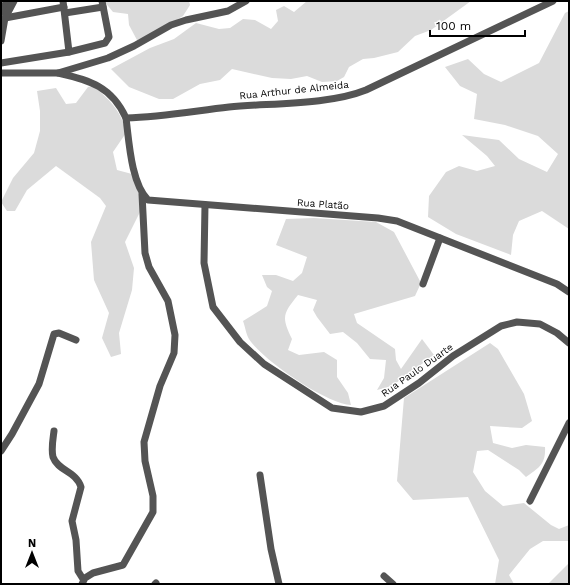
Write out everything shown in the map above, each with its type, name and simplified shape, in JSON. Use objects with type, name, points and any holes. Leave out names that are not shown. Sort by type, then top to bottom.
[{"type":"street","points":[[1,41],[3,15],[7,1]]},
{"type":"street","points":[[3,15],[14,1]]},
{"type":"street","points":[[58,73],[108,58],[134,46],[171,25],[186,20],[228,11],[246,1]]},
{"type":"street","name":"Rua Arthur de Almeida","points":[[126,118],[170,116],[230,107],[289,103],[356,94],[553,1]]},
{"type":"street","points":[[1,63],[102,46],[108,40],[103,4],[64,7],[3,15]]},
{"type":"street","points":[[64,7],[69,52]]},
{"type":"street","points":[[1,73],[58,73],[82,79],[99,86],[118,102],[126,118],[132,158],[142,194],[145,253],[149,267],[168,301],[175,335],[173,357],[160,386],[144,442],[145,461],[153,496],[154,509],[152,516],[123,565],[93,573],[83,582],[78,571],[76,540],[72,521],[81,487],[74,474],[57,464],[54,458],[54,431]]},
{"type":"street","name":"Rua Platão","points":[[142,194],[148,200],[153,202],[378,218],[410,225],[557,284],[569,292]]},
{"type":"street","name":"Rua Paulo Duarte","points":[[205,206],[204,262],[208,290],[216,311],[240,342],[264,364],[332,408],[361,412],[384,406],[419,383],[453,356],[501,326],[516,322],[540,324],[557,333],[569,343]]},
{"type":"street","points":[[423,284],[440,238]]},
{"type":"street","points":[[1,451],[39,384],[54,334],[59,333],[76,340]]},
{"type":"street","points":[[530,501],[569,423]]},
{"type":"street","points":[[260,475],[271,549],[279,584]]},
{"type":"street","points":[[384,576],[393,584]]},
{"type":"shaded area","points":[[104,1],[189,1],[190,5],[183,16],[148,37],[137,40],[129,25],[128,14],[113,12]]},
{"type":"shaded area","points":[[307,1],[471,1],[431,30],[415,36],[398,52],[363,59],[349,67],[344,77],[337,81],[322,82],[307,76],[291,79],[272,78],[232,69],[220,80],[200,84],[173,99],[159,99],[129,87],[111,69],[150,48],[174,39],[196,23],[219,29],[230,28],[243,19],[255,20],[271,29],[278,21],[276,10],[284,6],[294,12]]},
{"type":"shaded area","points":[[569,11],[569,229],[542,211],[519,221],[513,235],[511,255],[456,234],[428,217],[429,196],[446,172],[459,166],[477,171],[495,166],[487,156],[462,135],[499,140],[519,159],[547,172],[558,154],[538,136],[505,125],[474,119],[477,94],[460,86],[445,67],[468,59],[484,74],[501,82],[539,63],[565,13]]},
{"type":"shaded area","points":[[93,86],[114,106],[124,125],[126,133],[113,152],[117,170],[132,174],[143,206],[125,242],[134,268],[132,290],[119,333],[121,354],[111,357],[102,338],[109,313],[94,280],[91,242],[106,206],[100,198],[56,166],[27,190],[15,211],[7,211],[1,202],[13,178],[34,153],[40,131],[40,111],[37,91],[56,88],[66,104],[76,103],[88,87]]},
{"type":"shaded area","points":[[314,218],[376,222],[394,232],[421,283],[415,296],[354,314],[357,323],[395,349],[396,360],[401,369],[422,339],[434,355],[392,386],[377,390],[384,378],[386,360],[370,359],[357,343],[343,332],[330,334],[313,310],[317,300],[298,295],[289,307],[285,316],[286,325],[292,339],[288,350],[299,355],[324,352],[337,360],[337,377],[348,393],[351,405],[327,398],[280,369],[256,348],[249,339],[243,321],[267,306],[272,291],[267,287],[262,275],[276,275],[293,281],[302,273],[307,257],[276,245],[286,219]]},
{"type":"shaded area","points":[[490,343],[498,349],[524,394],[532,421],[522,428],[490,426],[493,443],[512,448],[526,445],[545,447],[545,453],[541,465],[526,477],[519,470],[488,450],[477,451],[473,472],[485,491],[503,506],[524,503],[551,525],[559,529],[569,525],[569,541],[543,541],[530,549],[509,575],[514,584],[495,584],[499,560],[468,497],[413,500],[397,481],[404,398]]},
{"type":"shaded area","points":[[569,563],[569,584],[547,584],[549,583]]}]
